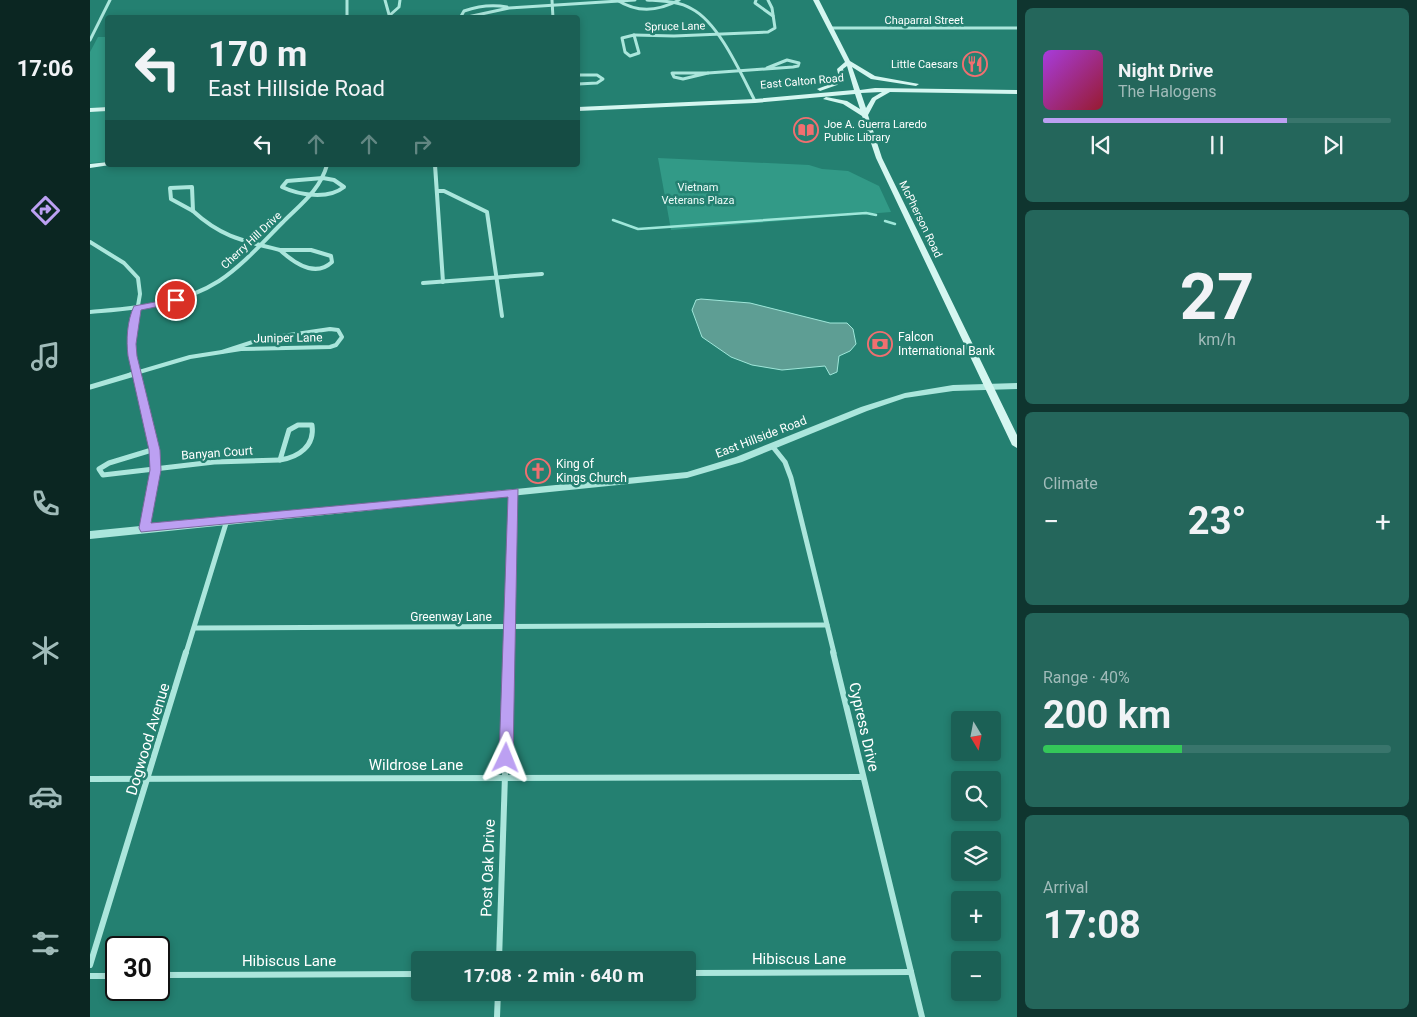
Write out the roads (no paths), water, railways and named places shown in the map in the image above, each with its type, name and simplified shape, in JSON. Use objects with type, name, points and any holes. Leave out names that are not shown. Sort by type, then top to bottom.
[{"type":"main road","name":"McPherson Road","points":[[816,0],[848,62],[879,158],[1017,445]]},
{"type":"main road","points":[[820,89],[840,81],[842,78],[840,69],[848,62],[873,78],[917,84]]},
{"type":"main road","name":"East Calton Road","points":[[580,109],[753,98],[800,97],[858,89],[917,84],[1003,89],[1017,92]]},
{"type":"main road","name":"East Calton Road","points":[[1003,89],[1017,86]]},
{"type":"main road","name":"East Calton Road","points":[[753,98],[820,89],[973,88]]},
{"type":"main road","points":[[800,97],[840,101],[866,115],[879,94],[896,90]]},
{"type":"main road","points":[[90,110],[105,109]]},
{"type":"main road","points":[[90,166],[105,164]]},
{"type":"street","points":[[90,40],[110,0]]},
{"type":"street","points":[[346,15],[348,0]]},
{"type":"street","points":[[384,0],[390,15]]},
{"type":"street","points":[[391,15],[399,7],[400,0]]},
{"type":"street","points":[[617,0],[629,7],[645,9],[667,7],[680,0]]},
{"type":"street","points":[[476,15],[552,2],[635,0]]},
{"type":"street","points":[[647,0],[675,3],[701,14],[717,34],[753,98]]},
{"type":"street","points":[[756,0],[755,3],[758,6],[773,16]]},
{"type":"street","points":[[768,0],[773,16]]},
{"type":"street","points":[[552,2],[553,15]]},
{"type":"street","points":[[463,15],[464,11],[479,6],[509,8]]},
{"type":"street","name":"Spruce Lane","points":[[634,35],[639,53],[630,56],[624,52],[622,38],[634,35],[674,36],[768,32],[775,28],[773,16]]},
{"type":"street","name":"Chaparral Street","points":[[831,28],[1017,28]]},
{"type":"street","points":[[708,73],[672,73],[674,77],[683,79],[708,73],[793,67],[798,66],[799,63],[787,60],[767,68]]},
{"type":"street","points":[[580,75],[597,75],[603,79],[597,83],[580,84]]},
{"type":"street","name":"Cherry Hill Drive","points":[[90,312],[137,308],[176,300],[204,289],[230,273],[311,195],[323,178],[326,167]]},
{"type":"street","points":[[435,167],[443,282]]},
{"type":"street","points":[[323,178],[334,180],[344,188],[336,192],[311,195],[286,190],[282,187],[287,181],[323,178]]},
{"type":"street","points":[[193,211],[192,187],[170,188],[171,199],[193,211],[210,227],[221,234],[280,250],[311,250],[328,254],[332,262],[323,269],[312,270],[292,261],[280,250]]},
{"type":"street","points":[[437,191],[444,191],[487,212],[502,316]]},
{"type":"street","points":[[90,242],[135,272],[140,288],[131,344],[136,373],[155,450],[155,470],[145,528]]},
{"type":"street","points":[[423,283],[542,274]]},
{"type":"street","name":"Juniper Lane","points":[[90,387],[190,357],[222,352],[330,347],[336,345],[342,337],[338,330],[330,329],[283,334],[238,345],[222,352]]},
{"type":"street","name":"East Hillside Road","points":[[90,535],[687,475],[721,467],[891,399],[936,390],[1017,386]]},
{"type":"street","name":"Banyan Court","points":[[155,450],[109,463],[99,469],[103,475],[214,462],[280,460],[305,450],[311,441],[312,425],[298,425],[289,430],[280,460]]},
{"type":"street","name":"Cypress Drive","points":[[773,447],[784,462],[791,478],[922,1017]]},
{"type":"street","name":"Post Oak Drive","points":[[499,951],[514,492]]},
{"type":"street","name":"Dogwood Avenue","points":[[90,965],[149,779],[227,520]]},
{"type":"street","name":"Greenway Lane","points":[[195,628],[827,625]]},
{"type":"street","name":"Wildrose Lane","points":[[90,779],[863,776]]},
{"type":"street","name":"Hibiscus Lane","points":[[696,973],[911,972]]},
{"type":"street","name":"Hibiscus Lane","points":[[170,975],[411,974]]},
{"type":"street","points":[[90,976],[105,976]]},
{"type":"street","points":[[497,1017],[498,1001]]},
{"type":"water","points":[[696,300],[750,303],[830,323],[847,323],[853,329],[856,344],[850,351],[839,356],[837,372],[830,375],[825,366],[782,370],[752,365],[731,357],[702,337],[692,310]]},
{"type":"waterway","points":[[613,220],[638,229],[866,213],[876,215]]},
{"type":"waterway","points":[[885,221],[895,224]]},
{"type":"place","name":"Little Caesars","points":[[975,64]]},
{"type":"place","name":"Joe A. Guerra Laredo Public Library","points":[[806,130]]},
{"type":"place","name":"Falcon International Bank","points":[[880,344]]},
{"type":"place","name":"King of Kings Church","points":[[538,471]]},
{"type":"park label","name":"Vietnam Veterans Plaza","points":[[698,193]]}]
